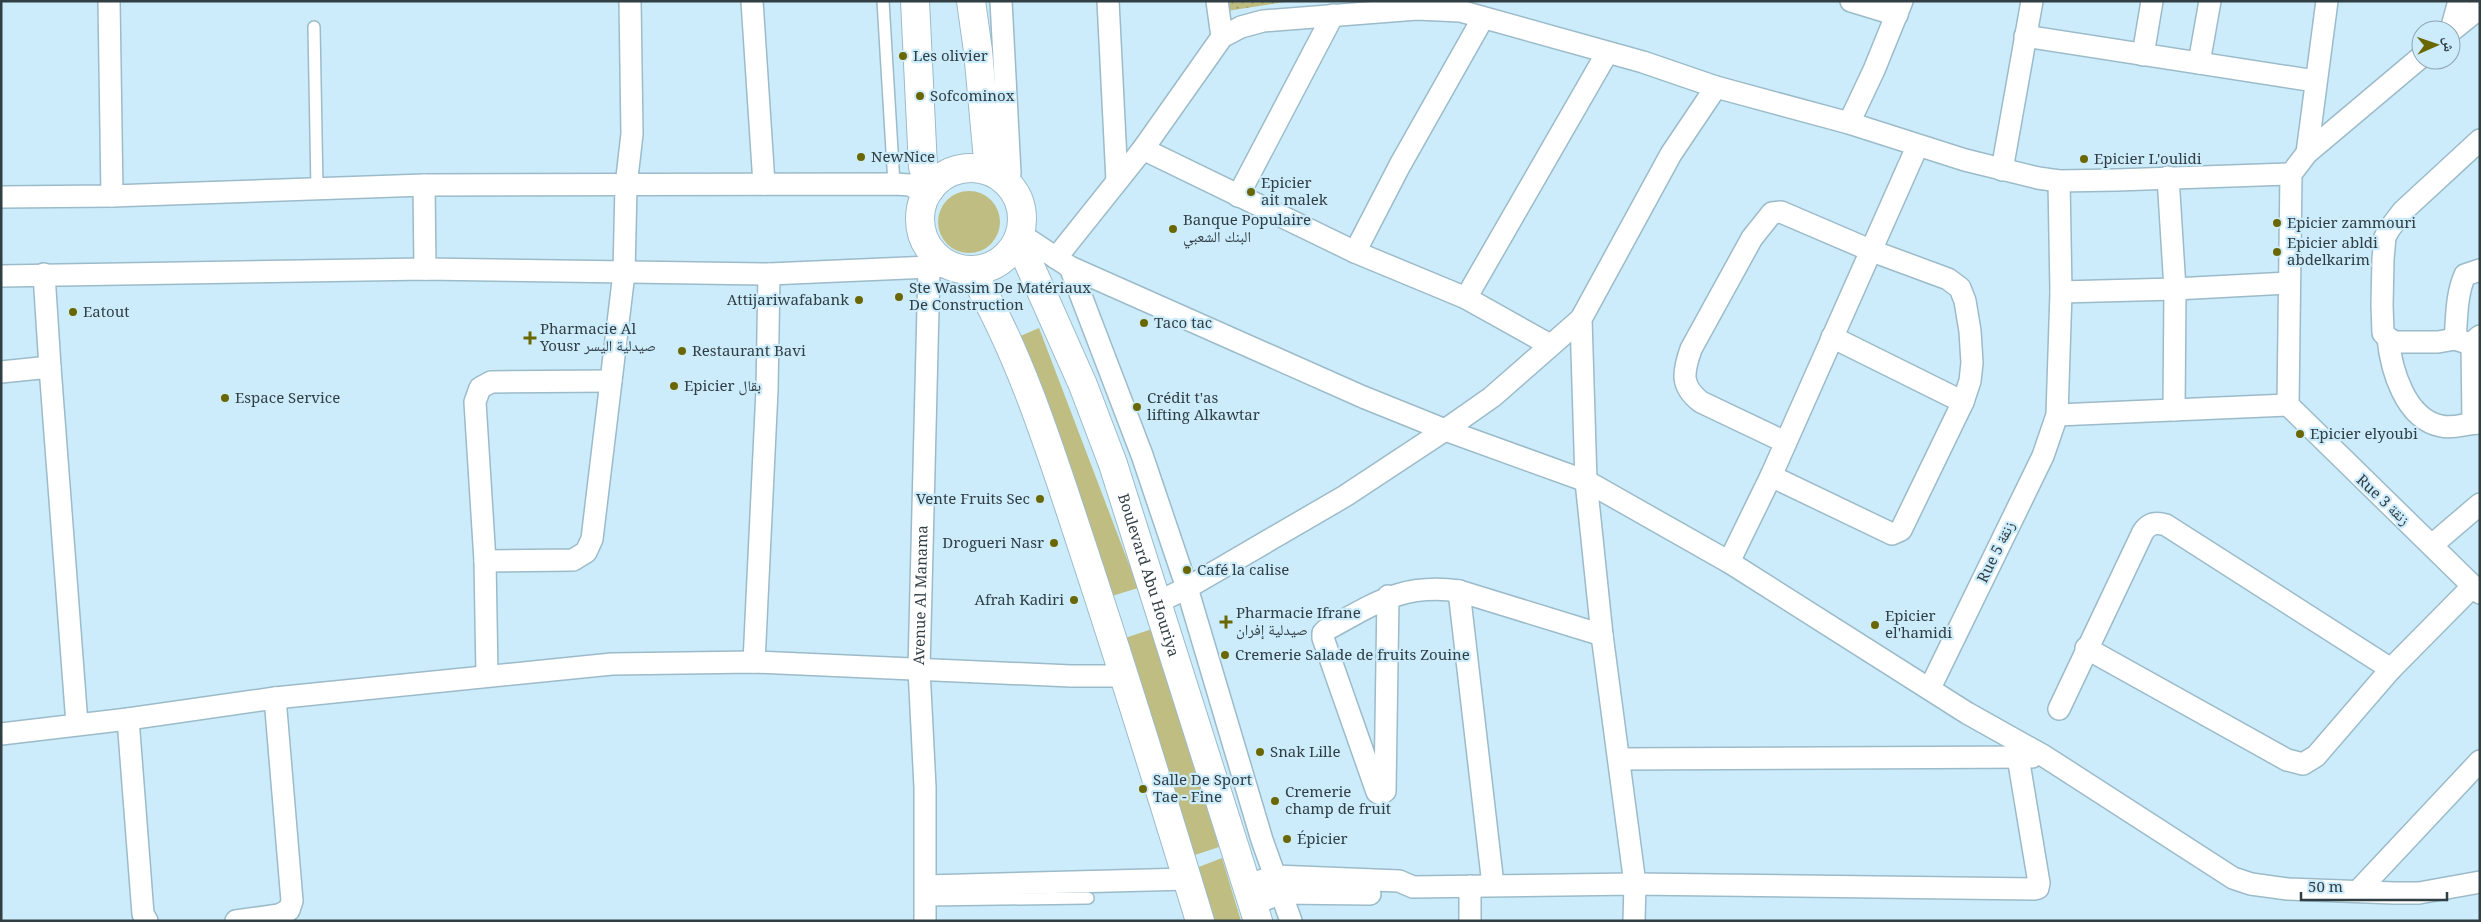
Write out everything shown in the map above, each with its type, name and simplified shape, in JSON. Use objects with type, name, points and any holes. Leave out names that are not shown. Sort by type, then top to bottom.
[{"type":"main road","points":[[915,1],[924,168],[928,192]]},
{"type":"main road","points":[[971,1],[998,177]]},
{"type":"main road","points":[[951,268],[988,267],[998,262],[1012,250],[1019,236],[1021,210],[1018,199],[998,177],[971,168],[953,171],[938,180],[928,192],[920,218],[924,236],[937,256],[951,268],[1004,333],[1048,444],[1200,921]]},
{"type":"main road","name":"Boulevard Abu Houriya","points":[[1019,236],[1083,385],[1113,464],[1252,904]]},
{"type":"street","points":[[109,1],[112,196]]},
{"type":"street","points":[[484,561],[573,560],[586,552],[592,539],[624,273],[626,186],[633,125],[630,1]]},
{"type":"street","points":[[752,1],[764,184]]},
{"type":"street","points":[[998,177],[1010,173],[1002,1]]},
{"type":"street","points":[[1108,1],[1117,182]]},
{"type":"street","points":[[1217,1],[1222,37]]},
{"type":"street","points":[[1849,123],[1900,8],[1850,1]]},
{"type":"street","points":[[2002,170],[2032,1]]},
{"type":"street","points":[[2143,54],[2152,1]]},
{"type":"street","points":[[2199,63],[2210,1]]},
{"type":"street","points":[[2307,153],[2327,1]]},
{"type":"street","points":[[2454,20],[2459,1]]},
{"type":"street","points":[[1063,263],[1117,182],[1143,149],[1222,37],[1241,27],[1263,22],[1333,16],[1416,5],[1460,11],[1643,62],[1716,87],[1849,123],[1918,146],[2002,170],[2059,181],[2291,174]]},
{"type":"street","points":[[2461,22],[2480,8]]},
{"type":"street","points":[[1238,196],[1333,16]]},
{"type":"street","points":[[1355,252],[1483,18]]},
{"type":"street","points":[[2025,36],[2315,82]]},
{"type":"street","points":[[1466,298],[1607,53]]},
{"type":"street","points":[[2057,415],[2288,405],[2291,174],[2307,153],[2411,65]]},
{"type":"street","points":[[1158,602],[1187,588],[1345,496],[1445,430],[1492,397],[1582,319],[1671,154],[1716,87]]},
{"type":"street","points":[[2478,144],[2396,219],[2385,237],[2382,258],[2382,324],[2384,333],[2388,338],[2389,350],[2400,384],[2414,410],[2433,424],[2453,428],[2476,423],[2472,341],[2457,307],[2465,275],[2480,270]]},
{"type":"street","points":[[1729,562],[1771,476],[1918,146]]},
{"type":"street","points":[[1143,149],[1355,252],[1466,298],[1550,345]]},
{"type":"street","points":[[2168,177],[2175,289],[2174,410]]},
{"type":"street","name":"Rue 5 زنقة","points":[[1930,688],[2042,456],[2057,415],[2061,292],[2059,181]]},
{"type":"street","points":[[1,197],[112,196],[424,186],[764,184],[894,184],[910,186],[928,192]]},
{"type":"street","points":[[424,186],[426,269]]},
{"type":"street","points":[[1771,476],[1892,534],[1901,530],[1963,402],[1970,381],[1972,363],[1970,331],[1965,301],[1960,288],[1948,279],[1872,251],[1781,212],[1772,213],[1752,238],[1691,349],[1685,366],[1685,380],[1690,394],[1701,402],[1785,442]]},
{"type":"street","points":[[1019,236],[1063,263],[1362,397],[1445,430],[1586,481],[1729,562],[1967,713],[2044,756],[2233,878],[2251,884],[2270,887],[2316,891],[2359,890],[2419,893],[2480,882]]},
{"type":"street","points":[[1063,263],[1142,455],[1187,588],[1262,840],[1291,921]]},
{"type":"street","points":[[1,276],[426,269],[769,274],[951,268]]},
{"type":"street","name":"Avenue Al Manama","points":[[926,902],[925,787],[919,669],[951,268]]},
{"type":"street","points":[[44,274],[77,724]]},
{"type":"street","points":[[754,662],[764,470],[769,274]]},
{"type":"street","points":[[2061,292],[2289,283]]},
{"type":"street","points":[[1582,319],[1586,481],[1602,635],[1620,759],[1634,884],[1634,921]]},
{"type":"street","points":[[1832,337],[1963,402]]},
{"type":"street","points":[[2388,338],[2403,342],[2472,341]]},
{"type":"street","points":[[1,372],[50,367]]},
{"type":"street","points":[[487,675],[484,561],[475,402],[480,388],[491,382],[611,381]]},
{"type":"street","name":"Rue 3 زنقة","points":[[2288,405],[2359,477],[2432,545],[2476,590]]},
{"type":"street","points":[[2432,545],[2480,504]]},
{"type":"street","points":[[2059,708],[2143,532],[2147,527],[2159,523],[2166,524],[2391,669]]},
{"type":"street","points":[[1388,596],[1385,791],[1381,794],[1377,792],[1323,633],[1388,596],[1435,588],[1459,591],[1602,635]]},
{"type":"street","points":[[2086,648],[2287,760],[2303,764],[2316,756],[2391,669],[2476,590]]},
{"type":"street","points":[[1459,591],[1494,885]]},
{"type":"street","points":[[1,734],[128,719],[275,698],[487,675],[612,664],[754,662],[1071,676],[1123,676]]},
{"type":"street","points":[[236,921],[279,915],[289,910],[292,901],[275,698]]},
{"type":"street","points":[[128,719],[143,914],[147,921]]},
{"type":"street","points":[[1620,759],[2044,756]]},
{"type":"street","points":[[1252,904],[1279,884],[1397,895],[1413,887],[1494,885],[1634,884],[2034,889],[2038,888],[2039,883],[2018,757]]},
{"type":"street","points":[[2359,890],[2480,760]]},
{"type":"street","points":[[926,902],[1188,879]]},
{"type":"street","points":[[1470,886],[1470,921]]},
{"type":"lane","points":[[883,1],[894,184]]},
{"type":"lane","points":[[314,27],[316,189]]},
{"type":"lane","points":[[926,902],[1088,898]]},
{"type":"shaded area","points":[[1225,1],[1291,1],[1227,11]]},
{"type":"shaded area","points":[[969,191],[986,196],[991,200],[995,205],[1000,222],[995,239],[991,244],[986,248],[969,253],[952,248],[947,244],[943,239],[938,222],[943,205],[947,200],[952,196]]},
{"type":"shaded area","points":[[1039,328],[1138,588],[1112,596],[1018,337]]},
{"type":"shaded area","points":[[1152,629],[1219,847],[1192,856],[1125,638]]},
{"type":"shaded area","points":[[1222,858],[1241,921],[1212,921],[1196,868]]},
{"type":"place","name":"Les olivier","points":[[903,56]]},
{"type":"place","name":"Sofcominox","points":[[920,96]]},
{"type":"place","name":"NewNice","points":[[861,157]]},
{"type":"place","name":"Epicier L'oulidi","points":[[2084,159]]},
{"type":"place","name":"Epicier ait malek","points":[[1251,192]]},
{"type":"place","name":"Epicier zammouri","points":[[2277,223]]},
{"type":"place","name":"Banque Populaire البنك الشعبي","points":[[1173,229]]},
{"type":"place","name":"Epicier abldi abdelkarim","points":[[2277,252]]},
{"type":"place","name":"Ste Wassim De Matériaux De Construction","points":[[899,297]]},
{"type":"place","name":"Attijariwafabank","points":[[859,300]]},
{"type":"place","name":"Eatout","points":[[73,312]]},
{"type":"place","name":"Taco tac","points":[[1144,323]]},
{"type":"place","name":"Pharmacie Al Yousr صيدلية اليسر","points":[[530,338]]},
{"type":"place","name":"Restaurant Bavi","points":[[682,351]]},
{"type":"place","name":"Epicier بقال","points":[[674,386]]},
{"type":"place","name":"Espace Service","points":[[225,398]]},
{"type":"place","name":"Crédit t'as lifting Alkawtar","points":[[1137,407]]},
{"type":"place","name":"Epicier elyoubi","points":[[2300,434]]},
{"type":"place","name":"Vente Fruits Sec","points":[[1040,499]]},
{"type":"place","name":"Drogueri Nasr","points":[[1054,543]]},
{"type":"place","name":"Café la calise","points":[[1187,570]]},
{"type":"place","name":"Afrah Kadiri","points":[[1074,600]]},
{"type":"place","name":"Pharmacie Ifrane صيدلية إفران","points":[[1226,622]]},
{"type":"place","name":"Epicier el'hamidi","points":[[1875,625]]},
{"type":"place","name":"Cremerie Salade de fruits Zouine","points":[[1225,655]]},
{"type":"place","name":"Snak Lille","points":[[1260,752]]},
{"type":"place","name":"Salle De Sport Tae - Fine","points":[[1143,789]]},
{"type":"place","name":"Cremerie champ de fruit","points":[[1275,801]]},
{"type":"place","name":"Épicier","points":[[1287,839]]}]
